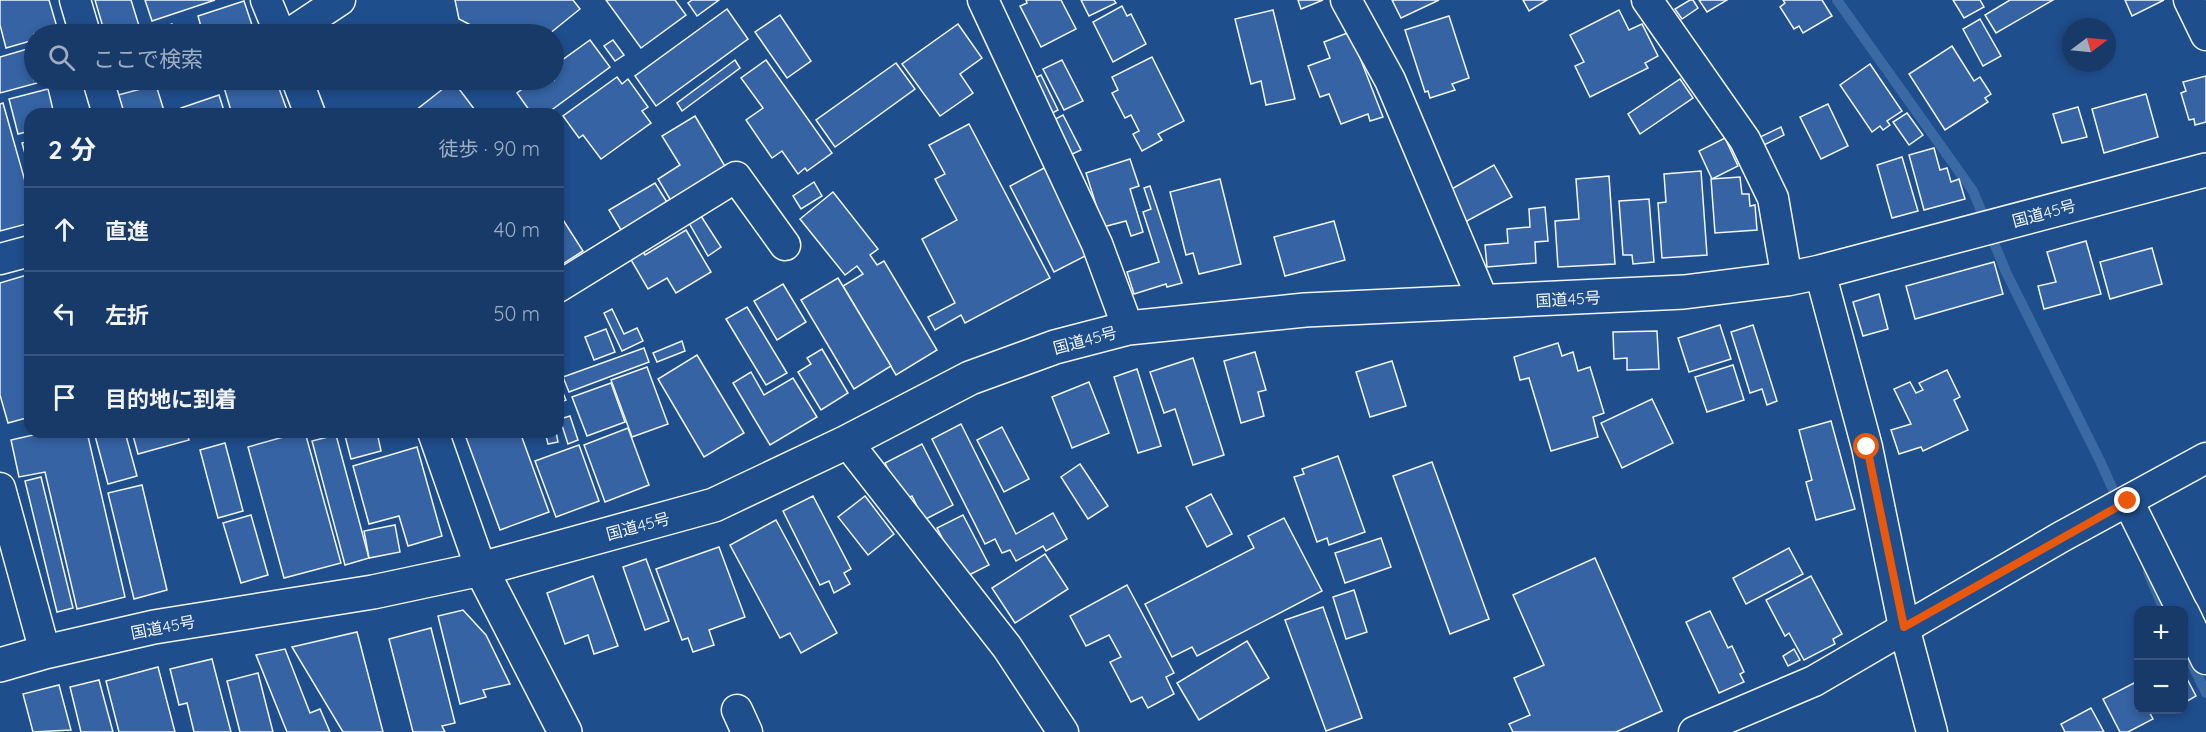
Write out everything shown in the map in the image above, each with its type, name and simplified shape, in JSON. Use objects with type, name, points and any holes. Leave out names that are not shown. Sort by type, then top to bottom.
[{"type":"main road","name":"国道45号","points":[[0,665],[45,652],[154,627],[373,592],[481,569],[714,505],[847,442],[970,378],[1055,347],[1128,328],[1305,310],[1684,292],[1787,279],[2206,170]]},
{"type":"main road","points":[[481,569],[565,732]]},
{"type":"street","points":[[75,0],[82,24]]},
{"type":"street","points":[[266,0],[276,24]]},
{"type":"street","points":[[304,24],[340,0]]},
{"type":"street","points":[[983,0],[1097,244],[1128,328]]},
{"type":"street","points":[[1346,0],[1390,80],[1484,303]]},
{"type":"street","points":[[1647,0],[1745,140],[1773,198],[1787,279]]},
{"type":"street","points":[[2189,0],[2206,35]]},
{"type":"street","points":[[101,90],[106,108]]},
{"type":"street","points":[[301,90],[308,108]]},
{"type":"street","points":[[564,283],[736,177],[785,244]]},
{"type":"street","points":[[0,259],[24,253]]},
{"type":"street","points":[[1820,272],[1867,447],[1904,627],[1932,732]]},
{"type":"street","points":[[435,438],[481,569]]},
{"type":"street","points":[[847,442],[1007,647],[1063,732]]},
{"type":"street","points":[[1694,732],[1814,681],[1904,627],[2206,458]]},
{"type":"street","points":[[0,488],[45,652]]},
{"type":"street","points":[[2128,501],[2180,606]]},
{"type":"street","points":[[2188,622],[2206,659]]},
{"type":"building","points":[[0,0],[49,0],[56,24],[24,24],[24,43],[6,48],[0,25]]},
{"type":"building","points":[[95,0],[131,0],[138,24],[102,24]]},
{"type":"building","points":[[145,0],[215,0],[152,21]]},
{"type":"building","points":[[455,0],[573,0],[580,9],[561,24],[469,24],[459,19]]},
{"type":"building","points":[[606,0],[675,0],[686,15],[641,48]]},
{"type":"building","points":[[692,0],[719,0],[697,16],[688,3]]},
{"type":"building","points":[[1026,0],[1061,0],[1076,29],[1041,47],[1020,6],[1027,3]]},
{"type":"building","points":[[1081,0],[1114,0],[1116,3],[1089,16]]},
{"type":"building","points":[[1298,0],[1323,0],[1301,9]]},
{"type":"building","points":[[1392,0],[1439,0],[1401,18]]},
{"type":"building","points":[[1523,0],[1547,0],[1529,11]]},
{"type":"building","points":[[1693,0],[1698,8],[1682,19],[1675,9]]},
{"type":"building","points":[[1699,0],[1727,0],[1707,12]]},
{"type":"building","points":[[1783,0],[1822,0],[1832,16],[1803,33],[1799,26],[1794,29],[1780,7],[1785,3]]},
{"type":"building","points":[[1953,0],[1980,0],[1984,7],[1964,18]]},
{"type":"building","points":[[2010,0],[2053,0],[1996,33],[1985,15]]},
{"type":"building","points":[[2125,0],[2164,0],[2132,16]]},
{"type":"building","points":[[244,1],[252,24],[200,24],[198,16]]},
{"type":"building","points":[[1122,6],[1127,16],[1131,14],[1146,44],[1113,62],[1093,22]]},
{"type":"building","points":[[727,9],[748,39],[656,106],[635,76]]},
{"type":"building","points":[[1273,10],[1295,99],[1266,105],[1261,81],[1251,84],[1235,19]]},
{"type":"building","points":[[1619,10],[1629,30],[1642,24],[1658,56],[1645,63],[1648,68],[1590,97],[1575,66],[1584,62],[1570,35]]},
{"type":"building","points":[[780,15],[811,61],[787,78],[755,32]]},
{"type":"building","points":[[1449,16],[1469,78],[1452,84],[1455,90],[1430,98],[1428,91],[1425,92],[1405,30]]},
{"type":"building","points":[[1980,19],[2001,56],[1983,66],[1963,29]]},
{"type":"building","points":[[958,24],[982,58],[960,74],[973,93],[940,116],[902,64]]},
{"type":"building","points":[[1350,32],[1383,117],[1370,121],[1368,114],[1341,124],[1329,94],[1320,97],[1308,66],[1330,58],[1324,42]]},
{"type":"building","points":[[590,40],[610,67],[554,108],[528,108],[517,93],[521,90],[564,90],[564,59]]},
{"type":"building","points":[[613,40],[624,55],[615,61],[604,46]]},
{"type":"building","points":[[1952,46],[1974,81],[1980,77],[1991,94],[1985,98],[1988,102],[1945,130],[1909,74]]},
{"type":"building","points":[[24,50],[24,86],[0,93],[0,57]]},
{"type":"building","points":[[1152,57],[1184,121],[1158,134],[1162,140],[1142,151],[1133,134],[1139,131],[1131,115],[1125,118],[1112,93],[1118,90],[1112,77]]},
{"type":"building","points":[[735,60],[740,68],[682,111],[677,103]]},
{"type":"building","points":[[766,60],[832,153],[807,171],[805,168],[798,174],[782,151],[772,158],[746,120],[763,108],[741,78]]},
{"type":"building","points":[[1062,60],[1083,101],[1064,110],[1043,69]]},
{"type":"building","points":[[896,63],[915,89],[835,147],[816,120]]},
{"type":"building","points":[[1870,64],[1902,111],[1887,121],[1890,125],[1883,130],[1880,126],[1872,132],[1840,85]]},
{"type":"building","points":[[1041,75],[1058,110],[1047,116],[1029,81]]},
{"type":"building","points":[[2206,76],[2206,122],[2195,125],[2194,119],[2189,120],[2181,93],[2186,91],[2183,82]]},
{"type":"building","points":[[617,77],[622,84],[628,79],[648,107],[642,111],[651,123],[601,159],[583,135],[579,138],[564,115]]},
{"type":"building","points":[[1680,79],[1693,98],[1640,134],[1628,114]]},
{"type":"building","points":[[48,90],[53,108],[24,108],[24,132],[18,134],[9,99]]},
{"type":"building","points":[[137,90],[158,90],[163,108],[121,108],[118,95]]},
{"type":"building","points":[[225,90],[280,90],[286,108],[230,108]]},
{"type":"building","points":[[442,90],[460,90],[473,108],[419,108]]},
{"type":"building","points":[[2146,94],[2158,137],[2104,153],[2092,109]]},
{"type":"building","points":[[219,95],[223,108],[181,108]]},
{"type":"building","points":[[3,103],[24,178],[24,225],[0,231],[0,104]]},
{"type":"building","points":[[1828,104],[1848,146],[1821,159],[1800,117]]},
{"type":"building","points":[[2078,107],[2087,137],[2062,143],[2053,114]]},
{"type":"building","points":[[1907,113],[1923,135],[1909,145],[1893,122]]},
{"type":"building","points":[[1063,115],[1081,150],[1066,157],[1048,123]]},
{"type":"building","points":[[695,116],[729,173],[674,206],[658,179],[680,165],[662,136]]},
{"type":"building","points":[[969,124],[1050,278],[965,323],[961,315],[935,330],[928,317],[955,303],[922,239],[957,220],[935,179],[945,174],[929,145]]},
{"type":"building","points":[[1781,127],[1784,135],[1764,145],[1760,137]]},
{"type":"building","points":[[1725,138],[1738,166],[1712,179],[1699,151]]},
{"type":"building","points":[[1934,148],[1940,170],[1947,168],[1951,182],[1959,179],[1965,199],[1924,210],[1909,155]]},
{"type":"building","points":[[1902,157],[1918,211],[1892,218],[1877,165]]},
{"type":"building","points":[[1130,159],[1139,186],[1130,189],[1143,232],[1131,236],[1126,221],[1103,227],[1086,173]]},
{"type":"building","points":[[1494,165],[1512,197],[1465,222],[1448,191]]},
{"type":"building","points":[[1046,167],[1091,253],[1054,272],[1010,186]]},
{"type":"building","points":[[1701,171],[1707,255],[1662,258],[1658,203],[1666,202],[1664,174]]},
{"type":"building","points":[[1609,176],[1615,264],[1558,267],[1555,221],[1579,219],[1576,179]]},
{"type":"building","points":[[1740,177],[1742,194],[1749,194],[1750,206],[1755,205],[1757,230],[1715,233],[1711,179]]},
{"type":"building","points":[[1220,179],[1241,264],[1199,274],[1193,253],[1186,255],[1170,192]]},
{"type":"building","points":[[814,182],[822,196],[801,209],[793,196]]},
{"type":"building","points":[[655,183],[670,207],[624,235],[609,210]]},
{"type":"building","points":[[1150,186],[1182,283],[1167,287],[1166,284],[1134,294],[1127,272],[1159,262],[1143,212],[1151,209],[1144,188]]},
{"type":"building","points":[[833,192],[878,249],[870,255],[877,265],[884,261],[937,350],[896,375],[843,286],[863,274],[857,266],[845,275],[800,219]]},
{"type":"building","points":[[1649,199],[1654,262],[1633,264],[1632,255],[1623,255],[1619,201]]},
{"type":"building","points":[[1545,207],[1548,241],[1535,242],[1536,263],[1487,267],[1485,245],[1508,243],[1507,229],[1530,227],[1529,209]]},
{"type":"building","points":[[701,216],[721,247],[708,256],[689,223]]},
{"type":"building","points":[[564,221],[583,251],[564,263]]},
{"type":"building","points":[[1334,221],[1345,260],[1285,276],[1274,237]]},
{"type":"building","points":[[686,230],[711,272],[676,293],[667,278],[648,289],[630,258],[642,250],[645,255]]},
{"type":"building","points":[[2086,241],[2101,294],[2044,309],[2038,286],[2056,282],[2047,252]]},
{"type":"building","points":[[2152,248],[2162,284],[2110,299],[2100,262]]},
{"type":"building","points":[[1994,262],[2003,294],[1915,319],[1906,286]]},
{"type":"building","points":[[24,276],[24,419],[8,423],[0,395],[0,283]]},
{"type":"building","points":[[838,278],[891,366],[854,389],[801,300]]},
{"type":"building","points":[[783,284],[806,322],[777,340],[754,301]]},
{"type":"building","points":[[1879,294],[1888,329],[1863,336],[1853,302]]},
{"type":"building","points":[[747,307],[787,373],[766,385],[726,319]]},
{"type":"building","points":[[612,309],[624,334],[637,328],[643,341],[622,351],[604,313]]},
{"type":"building","points":[[1720,325],[1731,359],[1689,372],[1678,338]]},
{"type":"building","points":[[1753,325],[1777,401],[1767,405],[1762,389],[1750,393],[1731,332]]},
{"type":"building","points":[[606,329],[615,352],[594,360],[585,337]]},
{"type":"building","points":[[1657,331],[1659,369],[1627,370],[1627,358],[1614,359],[1613,332]]},
{"type":"building","points":[[682,341],[685,351],[657,362],[653,353]]},
{"type":"building","points":[[1558,343],[1562,356],[1573,352],[1578,371],[1590,367],[1604,413],[1593,417],[1598,437],[1551,451],[1529,378],[1520,380],[1514,357]]},
{"type":"building","points":[[644,348],[649,362],[569,392],[564,377]]},
{"type":"building","points":[[822,349],[848,393],[821,410],[798,372],[811,364],[807,358]]},
{"type":"building","points":[[1255,352],[1266,390],[1258,392],[1264,416],[1241,423],[1224,361]]},
{"type":"building","points":[[697,355],[744,433],[704,457],[658,379]]},
{"type":"building","points":[[1193,358],[1224,455],[1193,465],[1175,409],[1164,413],[1150,372]]},
{"type":"building","points":[[1392,361],[1406,406],[1370,417],[1356,372]]},
{"type":"building","points":[[1733,365],[1744,400],[1707,412],[1695,377]]},
{"type":"building","points":[[647,367],[668,424],[632,437],[611,380]]},
{"type":"building","points":[[1137,369],[1161,446],[1138,453],[1114,377]]},
{"type":"building","points":[[1947,370],[1960,397],[1954,400],[1968,430],[1923,451],[1921,447],[1899,454],[1891,430],[1911,424],[1894,389],[1910,382],[1916,393],[1923,390],[1919,383]]},
{"type":"building","points":[[751,372],[764,395],[793,378],[817,417],[770,445],[733,383]]},
{"type":"building","points":[[1089,382],[1109,433],[1072,448],[1052,397]]},
{"type":"building","points":[[611,383],[625,422],[587,436],[572,397]]},
{"type":"building","points":[[1652,399],[1673,443],[1622,468],[1601,423]]},
{"type":"building","points":[[570,416],[578,440],[568,444],[564,432],[564,418]]},
{"type":"building","points":[[1831,421],[1855,509],[1816,520],[1806,482],[1812,480],[1799,430]]},
{"type":"building","points":[[961,424],[1016,534],[1053,513],[1067,539],[1046,551],[1043,546],[1016,561],[1010,550],[1002,553],[995,539],[985,544],[932,439]]},
{"type":"building","points":[[1002,427],[1029,479],[1004,492],[977,440]]},
{"type":"building","points":[[628,428],[649,485],[605,502],[584,445]]},
{"type":"building","points":[[24,437],[88,438],[125,597],[77,609],[45,472],[19,477],[11,440]]},
{"type":"building","points":[[96,438],[127,438],[137,476],[108,484]]},
{"type":"building","points":[[134,438],[188,438],[189,440],[138,454]]},
{"type":"building","points":[[280,438],[307,438],[341,563],[284,578],[248,447]]},
{"type":"building","points":[[337,438],[369,558],[345,565],[312,441]]},
{"type":"building","points":[[346,438],[378,438],[381,451],[351,459]]},
{"type":"building","points":[[466,438],[522,438],[549,512],[500,530]]},
{"type":"building","points":[[546,438],[557,438],[558,442],[548,444]]},
{"type":"building","points":[[225,443],[243,511],[218,518],[200,450]]},
{"type":"building","points":[[922,444],[953,505],[924,520],[912,496],[904,500],[885,463]]},
{"type":"building","points":[[579,445],[599,501],[556,517],[535,461]]},
{"type":"building","points":[[417,447],[442,536],[408,546],[399,516],[369,524],[353,466]]},
{"type":"building","points":[[1338,456],[1365,532],[1329,545],[1327,538],[1317,542],[1294,477],[1304,474],[1302,469]]},
{"type":"building","points":[[1432,462],[1489,619],[1450,634],[1393,476]]},
{"type":"building","points":[[1080,464],[1108,506],[1088,519],[1061,477]]},
{"type":"building","points":[[41,477],[73,608],[57,612],[25,481]]},
{"type":"building","points":[[142,485],[167,590],[134,599],[108,493]]},
{"type":"building","points":[[1211,494],[1232,534],[1207,547],[1186,507]]},
{"type":"building","points":[[813,496],[851,569],[844,573],[850,584],[834,593],[829,581],[820,585],[783,511]]},
{"type":"building","points":[[865,496],[894,534],[868,555],[838,517]]},
{"type":"building","points":[[251,515],[268,575],[241,583],[223,523]]},
{"type":"building","points":[[963,515],[989,565],[969,575],[956,564],[937,528]]},
{"type":"building","points":[[1284,518],[1322,591],[1197,656],[1192,647],[1172,657],[1145,604],[1254,548],[1248,536]]},
{"type":"building","points":[[776,520],[837,633],[801,653],[790,633],[780,638],[730,545]]},
{"type":"building","points":[[395,525],[400,552],[369,558],[364,531]]},
{"type":"building","points":[[1381,538],[1391,567],[1345,583],[1335,553]]},
{"type":"building","points":[[719,547],[745,617],[709,630],[714,645],[693,652],[688,638],[682,640],[656,569]]},
{"type":"building","points":[[1789,548],[1803,574],[1746,604],[1733,578]]},
{"type":"building","points":[[1045,554],[1068,589],[1015,623],[992,588]]},
{"type":"building","points":[[1595,558],[1662,711],[1616,732],[1513,732],[1509,724],[1530,715],[1514,678],[1544,665],[1513,595]]},
{"type":"building","points":[[646,559],[669,621],[645,630],[623,567]]},
{"type":"building","points":[[593,576],[618,646],[594,654],[588,635],[565,644],[547,593]]},
{"type":"building","points":[[1811,576],[1842,634],[1833,639],[1835,644],[1804,660],[1789,633],[1785,636],[1766,600]]},
{"type":"building","points":[[1127,585],[1174,673],[1166,677],[1174,694],[1148,708],[1142,697],[1131,702],[1110,662],[1121,657],[1109,635],[1086,646],[1070,616]]},
{"type":"building","points":[[1354,590],[1367,632],[1346,639],[1333,597]]},
{"type":"building","points":[[1323,607],[1362,718],[1326,731],[1285,620]]},
{"type":"building","points":[[463,610],[486,635],[510,684],[483,690],[486,697],[460,704],[438,616]]},
{"type":"building","points":[[1710,611],[1728,648],[1732,646],[1744,672],[1740,674],[1744,682],[1719,693],[1686,622]]},
{"type":"building","points":[[431,628],[455,723],[442,726],[445,732],[413,732],[389,639]]},
{"type":"building","points":[[357,632],[383,732],[343,732],[292,647]]},
{"type":"building","points":[[1247,641],[1269,678],[1199,720],[1177,683]]},
{"type":"building","points":[[285,649],[310,713],[320,709],[330,732],[287,732],[256,655]]},
{"type":"building","points":[[1794,649],[1800,660],[1788,666],[1783,656]]},
{"type":"building","points":[[212,659],[231,732],[194,732],[187,703],[179,705],[170,669]]},
{"type":"building","points":[[158,667],[175,732],[119,732],[106,681]]},
{"type":"building","points":[[258,673],[273,732],[240,732],[227,681]]},
{"type":"building","points":[[99,680],[113,732],[81,732],[70,687]]},
{"type":"building","points":[[2188,681],[2196,696],[2188,701]]},
{"type":"building","points":[[2134,683],[2134,714],[2150,714],[2153,719],[2128,732],[2120,732],[2103,699]]},
{"type":"building","points":[[59,685],[71,730],[33,732],[23,694]]},
{"type":"building","points":[[2091,708],[2104,732],[2065,732],[2061,724]]},
{"type":"waterway","points":[[1837,0],[1973,191],[2006,272],[2119,503]]},
{"type":"waterway","points":[[2148,572],[2162,606]]},
{"type":"waterway","points":[[2188,656],[2206,693]]},
{"type":"route","points":[[1867,447],[1904,627],[2128,501]]}]
